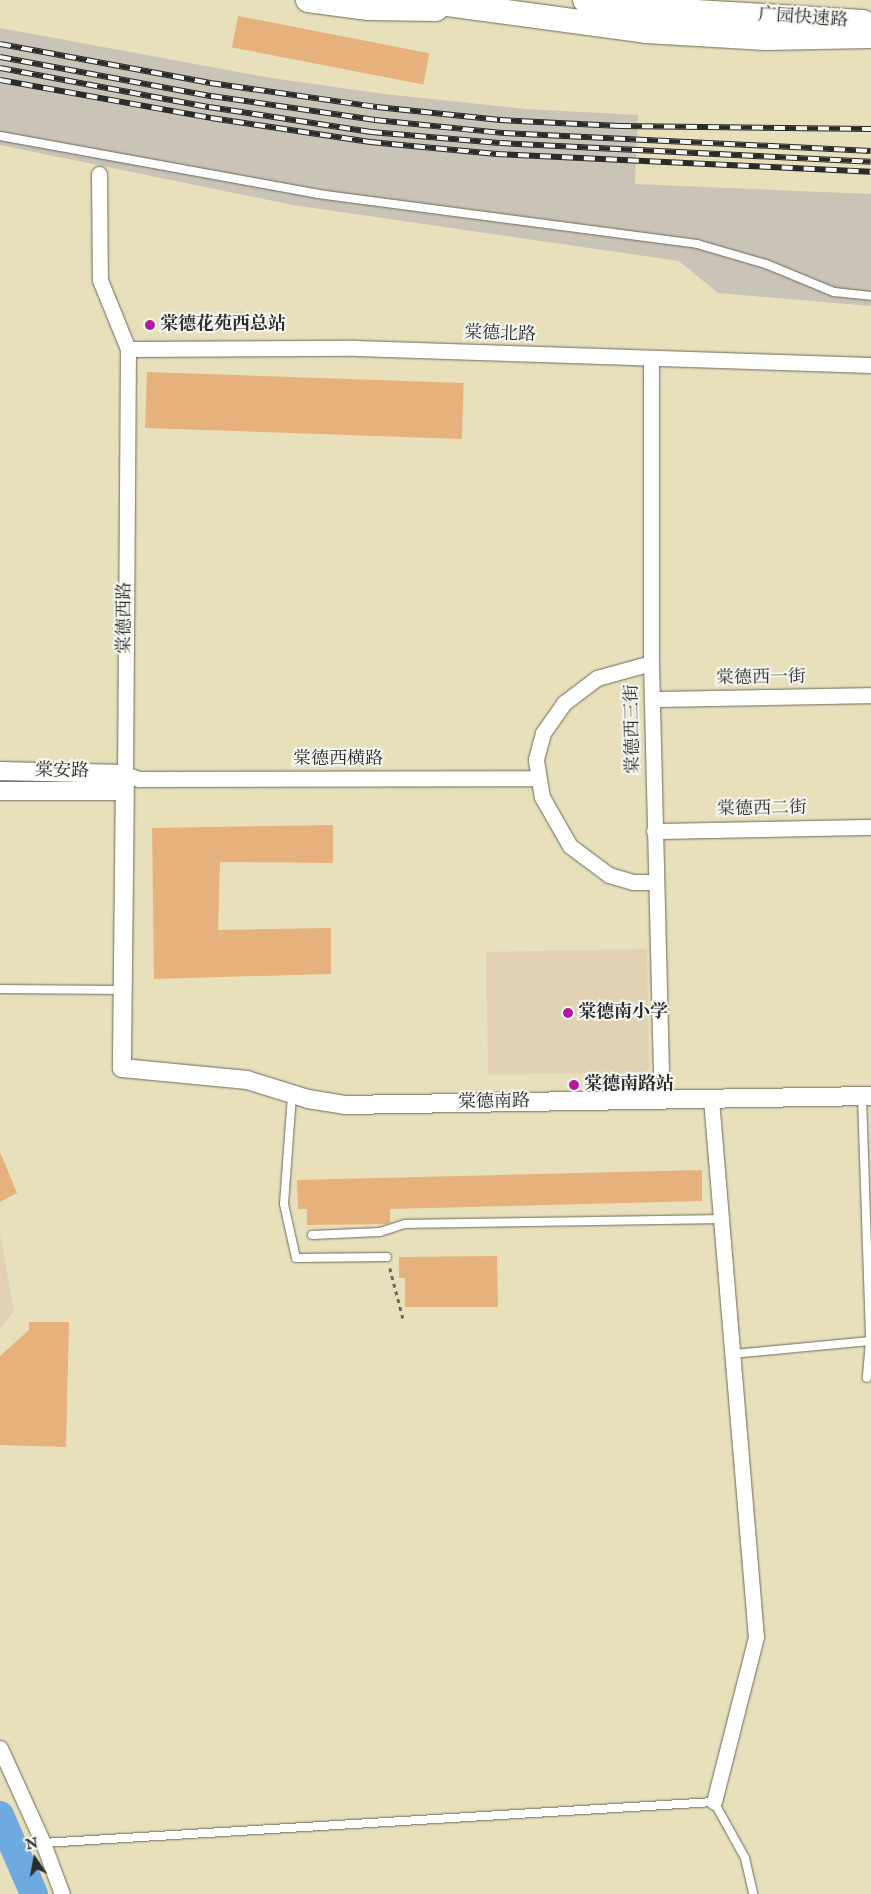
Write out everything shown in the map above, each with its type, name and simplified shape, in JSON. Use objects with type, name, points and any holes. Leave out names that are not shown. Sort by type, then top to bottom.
[{"type":"highway","points":[[308,0],[368,8],[485,10]]},
{"type":"highway","points":[[418,0],[646,31],[766,38],[871,36]]},
{"type":"highway","name":"广园快速路","points":[[585,0],[679,11],[871,23]]},
{"type":"street","name":"棠德西路","points":[[99,174],[100,280],[128,349],[130,781],[122,990],[122,1068]]},
{"type":"street","name":"棠德北路","points":[[128,349],[356,348],[871,365]]},
{"type":"street","name":"棠德西三街","points":[[651,359],[651,663],[662,1099]]},
{"type":"street","points":[[651,663],[597,678],[564,703],[542,732],[536,754],[537,778],[542,797],[558,828],[587,862],[609,875],[634,882],[656,882]]},
{"type":"street","name":"棠德西一街","points":[[652,699],[871,695]]},
{"type":"street","name":"棠安路","points":[[0,771],[130,781]]},
{"type":"street","name":"棠德西横路","points":[[130,781],[537,778]]},
{"type":"street","name":"棠安路","points":[[0,791],[130,781]]},
{"type":"street","name":"棠德西二街","points":[[654,831],[871,827]]},
{"type":"street","name":"棠德南路","points":[[122,1068],[247,1080],[292,1095],[345,1105],[370,1106],[867,1096]]},
{"type":"street","points":[[711,1099],[756,1636],[714,1802]]},
{"type":"street","points":[[0,1748],[43,1843],[62,1894]]},
{"type":"lane","points":[[0,136],[318,194],[697,244],[766,264],[834,292],[871,296]]},
{"type":"lane","points":[[0,989],[122,990]]},
{"type":"lane","points":[[292,1095],[284,1204],[296,1258],[387,1257]]},
{"type":"lane","points":[[866,1378],[871,1341],[867,1096]]},
{"type":"lane","points":[[312,1235],[380,1232],[405,1224],[722,1219]]},
{"type":"lane","points":[[733,1354],[871,1341]]},
{"type":"lane","points":[[43,1843],[714,1802],[745,1858],[753,1894]]},
{"type":"path","points":[[387,1257],[403,1318]]},
{"type":"shaded area","points":[[0,28],[265,77],[384,94],[526,109],[638,115],[635,184],[871,194],[871,306],[718,293],[679,261],[293,205],[0,145]]},
{"type":"shaded area","name":"棠德南小学","points":[[647,949],[649,1072],[488,1075],[486,952]]},
{"type":"shaded area","points":[[0,1233],[14,1311],[0,1329]]},
{"type":"building","points":[[238,16],[429,53],[423,85],[232,47]]},
{"type":"building","points":[[147,372],[464,383],[462,439],[145,428]]},
{"type":"building","points":[[333,825],[333,863],[220,862],[218,930],[331,928],[331,974],[154,979],[152,828]]},
{"type":"building","points":[[0,1152],[17,1193],[0,1202]]},
{"type":"building","points":[[702,1170],[702,1201],[390,1209],[390,1223],[386,1224],[307,1225],[307,1209],[298,1209],[297,1180]]},
{"type":"building","points":[[497,1256],[498,1307],[405,1307],[405,1278],[399,1278],[399,1257]]},
{"type":"building","points":[[29,1322],[69,1322],[66,1447],[0,1445],[0,1356],[29,1330]]},
{"type":"waterway","points":[[0,1815],[34,1894]]},
{"type":"railway","points":[[0,44],[210,83],[377,107],[500,120],[620,126],[871,129]]},
{"type":"railway","points":[[0,57],[211,96],[375,120],[504,133],[871,151]]},
{"type":"railway","points":[[0,68],[209,107],[371,132],[500,143],[871,162]]},
{"type":"railway","points":[[0,80],[211,118],[370,142],[496,154],[871,172]]},
{"type":"place","name":"棠德花苑西总站","points":[[150,325]]},
{"type":"place","name":"棠德南小学","points":[[568,1013]]},
{"type":"place","name":"棠德南路站","points":[[574,1085]]}]
